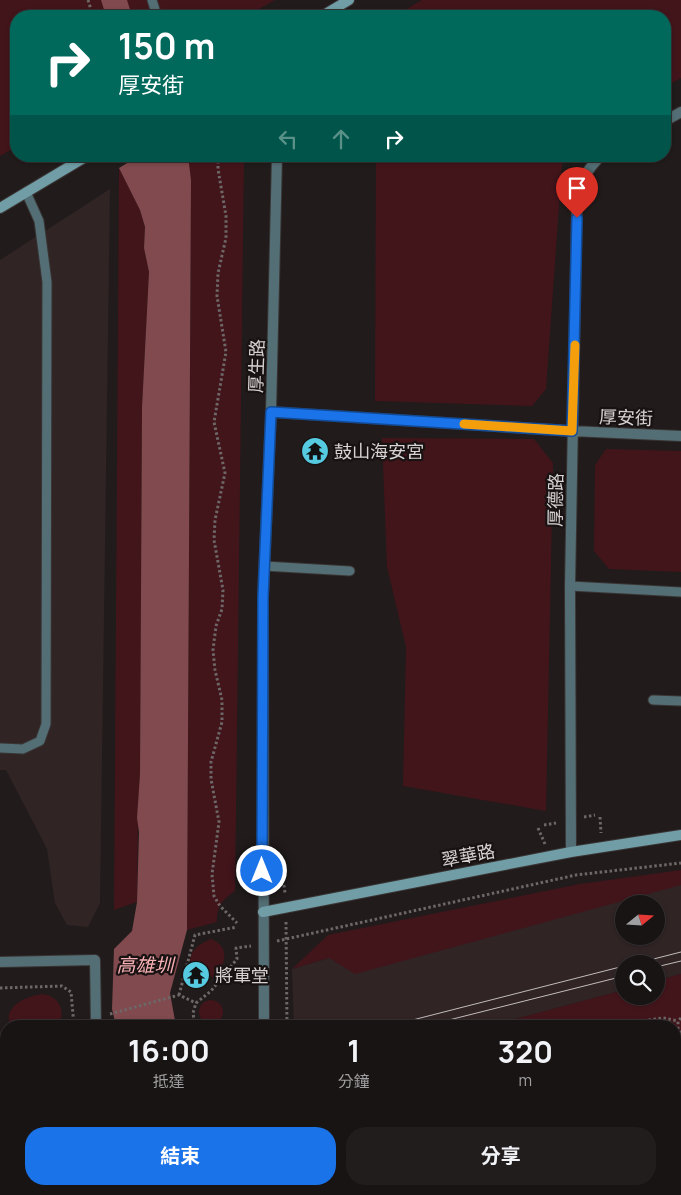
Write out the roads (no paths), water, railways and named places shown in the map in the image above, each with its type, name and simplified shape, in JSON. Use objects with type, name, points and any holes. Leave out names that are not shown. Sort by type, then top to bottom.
[{"type":"street","points":[[332,10],[348,0]]},
{"type":"street","points":[[0,208],[77,162]]},
{"type":"street","name":"厚生路","points":[[264,1020],[264,566],[271,412],[277,162]]},
{"type":"street","name":"厚德路","points":[[571,852],[570,586],[577,199],[581,182],[588,169],[595,162]]},
{"type":"street","name":"厚安街","points":[[271,412],[681,436]]},
{"type":"street","name":"翠華路","points":[[263,912],[571,852],[681,835]]},
{"type":"street","points":[[0,962],[95,960],[96,1020]]},
{"type":"lane","points":[[0,748],[23,749],[40,741],[46,724],[47,282],[39,221],[26,192]]},
{"type":"lane","points":[[264,566],[350,571]]},
{"type":"lane","points":[[570,586],[681,592]]},
{"type":"lane","points":[[653,700],[681,701]]},
{"type":"water","points":[[101,0],[127,0],[130,10],[104,10]]},
{"type":"water","name":"高雄圳","points":[[129,162],[189,162],[191,180],[187,930],[170,993],[175,1020],[115,1020],[112,1009],[114,949],[132,931],[137,902],[139,832],[137,818],[140,774],[142,407],[149,272],[144,248],[145,227],[140,210],[119,168]]},
{"type":"tram line","points":[[665,956],[681,952]]},
{"type":"tram line","points":[[665,965],[681,961]]},
{"type":"tram line","points":[[412,1020],[615,968]]},
{"type":"tram line","points":[[449,1020],[615,978]]},
{"type":"place","name":"鼓山海安宮","points":[[315,451]]},
{"type":"place","name":"將軍堂","points":[[196,975]]}]
